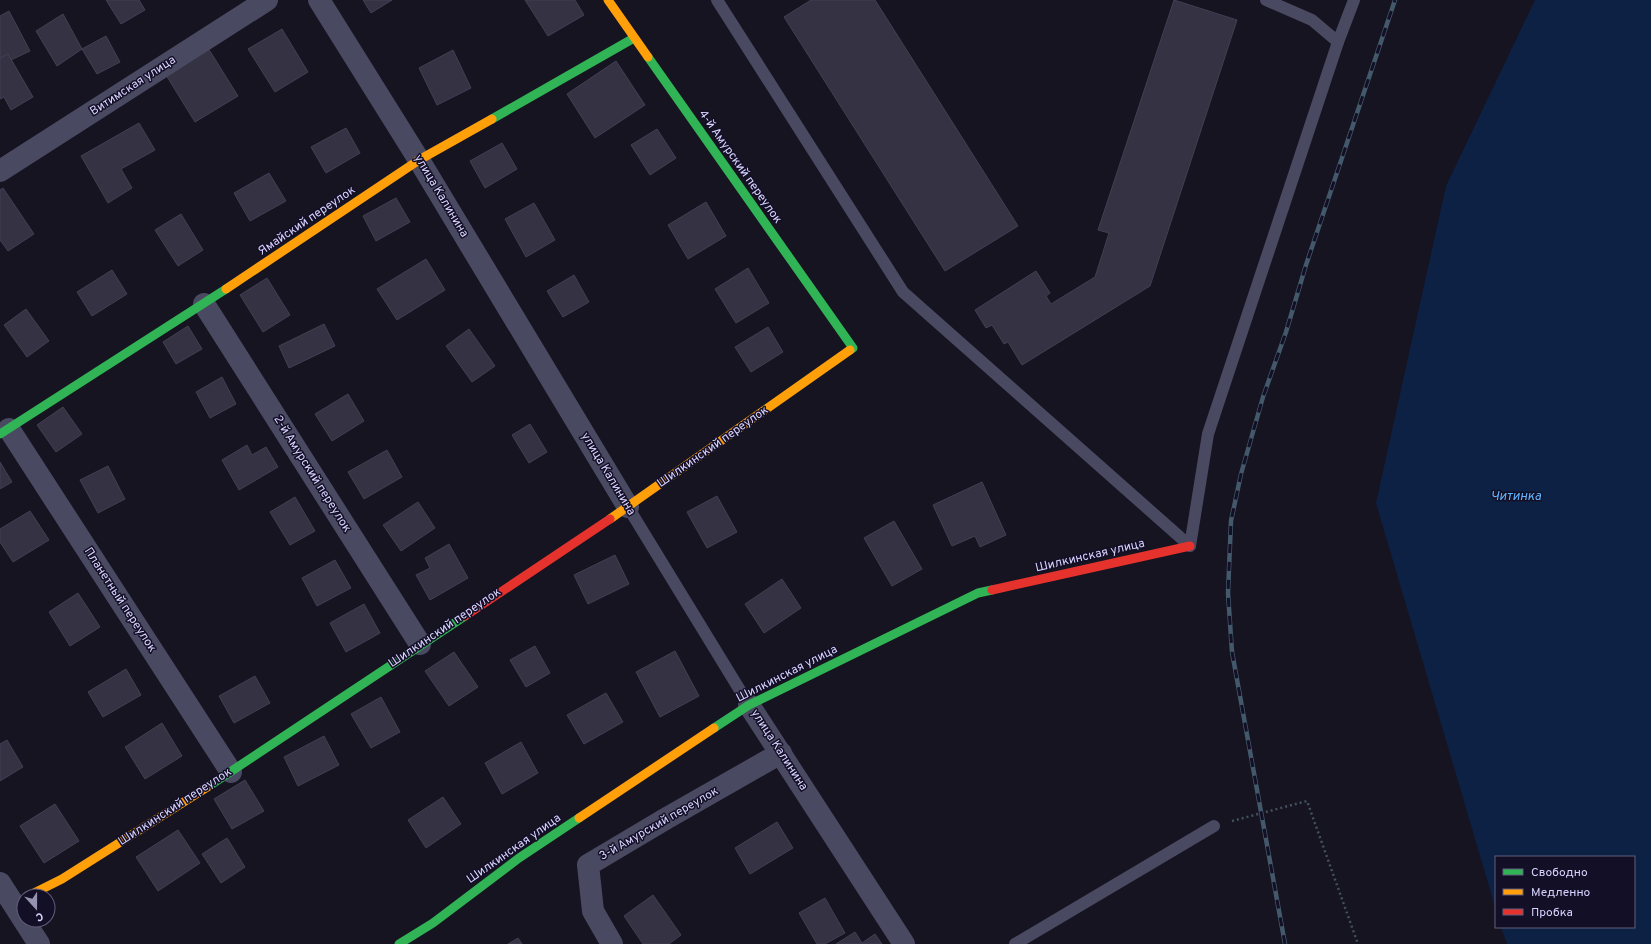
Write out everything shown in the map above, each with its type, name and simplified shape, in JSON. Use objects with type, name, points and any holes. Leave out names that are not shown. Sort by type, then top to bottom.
[{"type":"street","name":"Витимская улица","points":[[0,171],[267,0]]},
{"type":"street","name":"улица Калинина","points":[[319,0],[419,160],[628,507]]},
{"type":"street","name":"4-й Амурский переулок","points":[[608,0],[854,348]]},
{"type":"street","name":"Ямайский переулок","points":[[5,432],[204,304],[419,160],[634,38]]},
{"type":"street","name":"2-й Амурский переулок","points":[[204,304],[420,644]]},
{"type":"street","name":"Шилкинский переулок","points":[[44,888],[62,879],[231,772],[420,644],[628,507],[854,348]]},
{"type":"street","name":"Планетный переулок","points":[[5,432],[231,772]]},
{"type":"street","name":"Шилкинская улица","points":[[399,944],[433,923],[519,858],[749,705],[978,593],[1190,546]]},
{"type":"street","name":"улица Калинина","points":[[749,705],[904,944]]},
{"type":"street","name":"3-й Амурский переулок","points":[[612,944],[593,911],[588,865],[781,753]]},
{"type":"street","points":[[0,883],[16,895]]},
{"type":"street","points":[[33,928],[39,944]]},
{"type":"lane","points":[[717,0],[903,292],[1190,546]]},
{"type":"lane","points":[[1266,0],[1312,20],[1338,42]]},
{"type":"lane","points":[[1190,546],[1208,434],[1338,42],[1354,0]]},
{"type":"lane","name":"улица Калинина","points":[[628,507],[749,705]]},
{"type":"lane","points":[[1015,944],[1214,826]]},
{"type":"path","points":[[1214,826],[1307,801],[1358,944]]},
{"type":"water","name":"Читинка","points":[[1535,0],[1651,0],[1651,944],[1507,944],[1501,928],[1635,928],[1635,856],[1495,856],[1495,907],[1376,503],[1446,186]]},
{"type":"building","points":[[106,0],[139,0],[145,10],[121,24]]},
{"type":"building","points":[[363,0],[392,0],[371,13]]},
{"type":"building","points":[[525,0],[575,0],[584,15],[548,36]]},
{"type":"building","points":[[811,0],[875,0],[1018,226],[945,271],[784,17]]},
{"type":"building","points":[[1174,0],[1237,20],[1150,286],[1022,365],[1008,342],[1004,344],[992,325],[986,328],[975,310],[1036,271],[1050,293],[1046,296],[1051,304],[1095,277],[1109,233],[1098,230]]},
{"type":"building","points":[[9,11],[30,51],[11,60],[8,54],[0,58],[0,16]]},
{"type":"building","points":[[63,14],[82,49],[57,66],[36,31]]},
{"type":"building","points":[[282,29],[308,72],[275,92],[248,49]]},
{"type":"building","points":[[106,36],[120,62],[97,74],[82,49]]},
{"type":"building","points":[[208,48],[238,96],[195,122],[166,75]]},
{"type":"building","points":[[453,50],[471,88],[437,105],[419,68]]},
{"type":"building","points":[[8,54],[33,97],[11,110],[4,97],[0,99],[0,58]]},
{"type":"building","points":[[616,61],[645,105],[595,138],[567,94]]},
{"type":"building","points":[[139,123],[155,150],[121,169],[132,188],[108,203],[81,156]]},
{"type":"building","points":[[346,128],[360,153],[326,173],[311,147]]},
{"type":"building","points":[[657,129],[676,158],[650,175],[631,145]]},
{"type":"building","points":[[502,143],[517,169],[485,188],[470,161]]},
{"type":"building","points":[[269,173],[286,201],[250,221],[234,193]]},
{"type":"building","points":[[3,188],[34,234],[8,251],[0,240],[0,190]]},
{"type":"building","points":[[396,198],[410,222],[376,241],[363,216]]},
{"type":"building","points":[[706,202],[726,236],[688,259],[668,225]]},
{"type":"building","points":[[534,203],[555,240],[526,257],[505,219]]},
{"type":"building","points":[[181,214],[203,250],[178,266],[155,230]]},
{"type":"building","points":[[426,259],[445,290],[397,320],[377,289]]},
{"type":"building","points":[[748,268],[769,303],[736,323],[715,289]]},
{"type":"building","points":[[112,270],[127,294],[92,316],[77,292]]},
{"type":"building","points":[[574,275],[589,302],[563,317],[547,291]]},
{"type":"building","points":[[267,278],[290,315],[263,332],[240,295]]},
{"type":"building","points":[[26,309],[49,341],[27,357],[4,325]]},
{"type":"building","points":[[324,324],[335,346],[289,368],[279,346]]},
{"type":"building","points":[[188,326],[202,349],[176,364],[163,342]]},
{"type":"building","points":[[768,327],[783,352],[751,372],[735,347]]},
{"type":"building","points":[[469,329],[495,366],[472,382],[446,346]]},
{"type":"building","points":[[222,377],[236,404],[210,418],[196,392]]},
{"type":"building","points":[[348,394],[364,421],[332,441],[315,414]]},
{"type":"building","points":[[63,407],[82,434],[56,452],[37,425]]},
{"type":"building","points":[[530,424],[547,452],[529,463],[512,435]]},
{"type":"building","points":[[247,445],[252,455],[266,447],[278,467],[239,490],[222,460]]},
{"type":"building","points":[[387,450],[402,477],[364,499],[348,472]]},
{"type":"building","points":[[0,462],[12,482],[0,489]]},
{"type":"building","points":[[108,466],[125,499],[98,513],[80,480]]},
{"type":"building","points":[[982,482],[1006,535],[980,547],[975,536],[952,546],[933,505]]},
{"type":"building","points":[[717,496],[737,532],[707,548],[687,512]]},
{"type":"building","points":[[295,497],[315,531],[290,545],[270,512]]},
{"type":"building","points":[[418,502],[435,528],[401,551],[383,525]]},
{"type":"building","points":[[30,511],[49,540],[13,562],[0,542],[0,529]]},
{"type":"building","points":[[894,521],[922,569],[892,586],[864,538]]},
{"type":"building","points":[[449,544],[468,578],[430,600],[416,575],[430,568],[425,558]]},
{"type":"building","points":[[615,555],[629,584],[588,604],[574,575]]},
{"type":"building","points":[[335,560],[351,588],[317,606],[302,578]]},
{"type":"building","points":[[782,579],[801,608],[764,633],[745,604]]},
{"type":"building","points":[[78,593],[100,627],[70,646],[49,612]]},
{"type":"building","points":[[364,604],[380,633],[346,652],[330,623]]},
{"type":"building","points":[[535,646],[550,673],[526,687],[510,660]]},
{"type":"building","points":[[675,651],[699,696],[660,717],[636,672]]},
{"type":"building","points":[[454,652],[478,687],[449,706],[425,671]]},
{"type":"building","points":[[126,669],[141,695],[103,717],[88,692]]},
{"type":"building","points":[[255,676],[270,703],[234,723],[219,696]]},
{"type":"building","points":[[606,693],[623,722],[584,744],[567,715]]},
{"type":"building","points":[[381,697],[400,732],[371,748],[351,714]]},
{"type":"building","points":[[162,723],[182,756],[145,779],[125,747]]},
{"type":"building","points":[[324,736],[339,765],[298,786],[284,757]]},
{"type":"building","points":[[7,740],[23,767],[0,781],[0,744]]},
{"type":"building","points":[[521,742],[538,773],[502,794],[485,763]]},
{"type":"building","points":[[245,780],[264,811],[232,829],[214,799]]},
{"type":"building","points":[[443,797],[461,824],[426,848],[408,820]]},
{"type":"building","points":[[55,804],[79,841],[44,863],[20,826]]},
{"type":"building","points":[[777,822],[793,848],[750,874],[735,848]]},
{"type":"building","points":[[178,830],[200,863],[158,891],[136,857]]},
{"type":"building","points":[[227,838],[245,867],[221,883],[202,854]]},
{"type":"building","points":[[653,895],[681,935],[669,944],[643,944],[624,916]]},
{"type":"building","points":[[825,898],[845,933],[825,944],[817,944],[799,913]]},
{"type":"building","points":[[855,932],[862,943],[875,934],[882,944],[836,944]]},
{"type":"building","points":[[518,938],[522,944],[508,944]]},
{"type":"railway","points":[[1285,944],[1232,652],[1228,593],[1231,521],[1241,474],[1263,397],[1286,332],[1306,265],[1395,0]]},
{"type":"traffic: fast","points":[[492,119],[634,38]]},
{"type":"traffic: fast","points":[[648,57],[853,348],[850,350]]},
{"type":"traffic: fast","points":[[0,434],[226,289]]},
{"type":"traffic: fast","points":[[714,728],[749,705],[978,593],[992,590]]},
{"type":"traffic: fast","points":[[209,786],[465,616]]},
{"type":"traffic: fast","points":[[399,944],[433,923],[519,858],[579,818]]},
{"type":"traffic: slow","points":[[608,0],[648,57]]},
{"type":"traffic: slow","points":[[226,289],[419,160],[492,119]]},
{"type":"traffic: slow","points":[[610,519],[850,350]]},
{"type":"traffic: slow","points":[[579,818],[714,728]]},
{"type":"traffic: slow","points":[[44,888],[62,879],[209,786]]},
{"type":"traffic: jam","points":[[465,616],[610,519]]},
{"type":"traffic: jam","points":[[992,590],[1190,546]]}]
